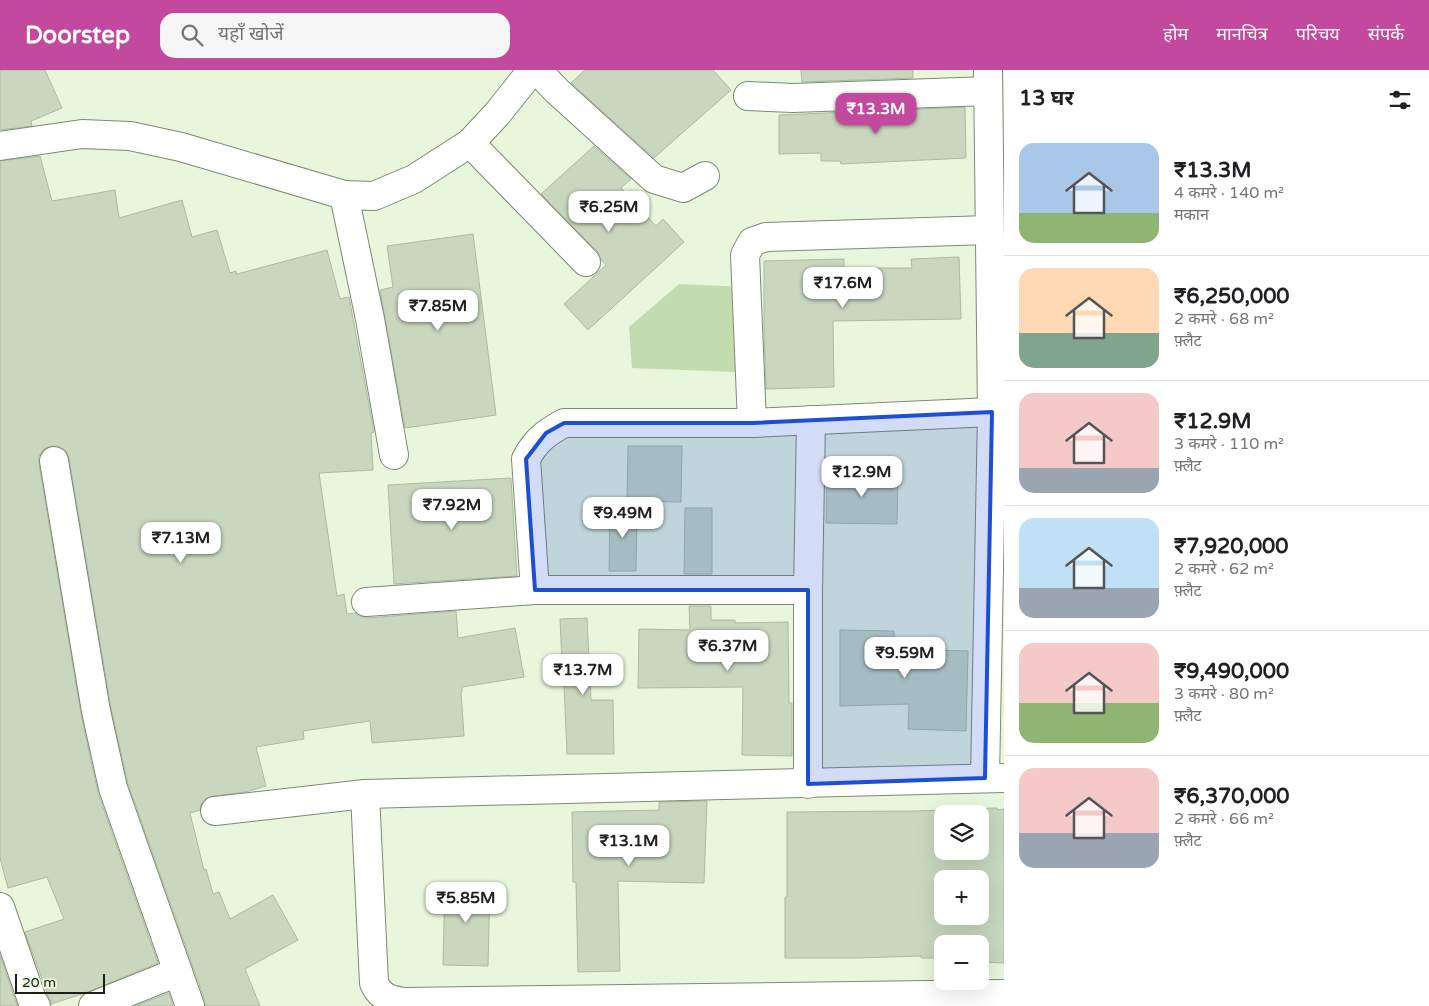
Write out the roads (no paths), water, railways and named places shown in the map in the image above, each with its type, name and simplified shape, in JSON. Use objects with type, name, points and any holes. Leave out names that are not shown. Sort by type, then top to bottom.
[{"type":"street","points":[[0,146],[82,134],[130,136],[181,147],[344,195],[374,196],[414,180],[470,143],[497,114],[525,79],[529,70]]},
{"type":"street","points":[[537,70],[557,91],[654,179],[683,188],[705,176]]},
{"type":"street","points":[[215,811],[365,794],[994,778],[996,398],[989,230],[988,80],[793,98],[748,96]]},
{"type":"street","points":[[470,143],[586,262]]},
{"type":"street","points":[[344,195],[370,319],[394,455]]},
{"type":"street","points":[[752,423],[745,255],[752,242],[766,237],[989,230]]},
{"type":"street","points":[[534,590],[526,459],[533,445],[546,433],[564,423],[752,423],[812,420],[996,398]]},
{"type":"street","points":[[808,784],[808,590],[812,420]]},
{"type":"street","points":[[54,461],[96,711],[113,788],[190,1006]]},
{"type":"street","points":[[366,602],[534,590],[808,590]]},
{"type":"street","points":[[365,794],[374,983],[378,993],[393,1001],[547,1003],[1004,994]]},
{"type":"street","points":[[0,908],[32,1000],[36,1006]]},
{"type":"street","points":[[94,1006],[178,972]]}]
